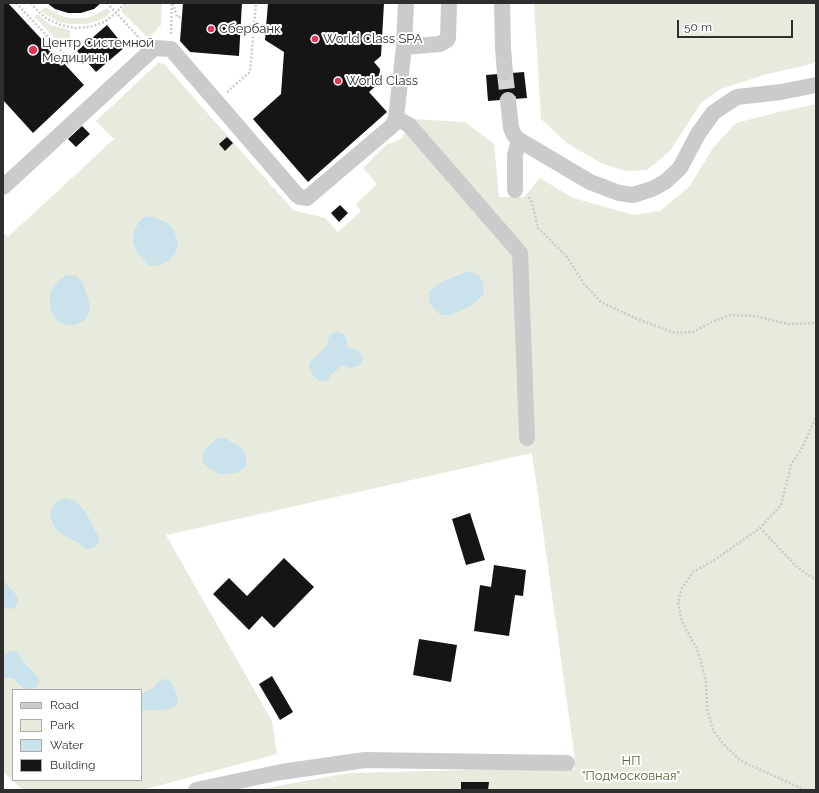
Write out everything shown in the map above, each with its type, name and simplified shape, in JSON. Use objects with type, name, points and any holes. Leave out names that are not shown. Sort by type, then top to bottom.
[{"type":"street","points":[[3,187],[154,48],[170,49],[297,195],[307,198],[393,125],[396,118],[404,47],[406,3]]},
{"type":"street","points":[[404,47],[440,44],[447,40],[449,3]]},
{"type":"street","points":[[502,3],[505,73]]},
{"type":"street","points":[[508,100],[511,128],[514,135],[519,140],[590,182],[619,194],[633,195],[652,189],[665,182],[680,168],[698,134],[713,113],[722,106],[737,97],[781,92],[816,85]]},
{"type":"street","points":[[396,118],[409,125],[520,253],[527,438]]},
{"type":"street","points":[[515,190],[515,155],[519,140]]},
{"type":"street","points":[[196,790],[281,772],[365,760],[567,763]]},
{"type":"path","points":[[16,3],[68,58]]},
{"type":"path","points":[[31,3],[47,19],[54,23],[68,27],[83,28],[97,25],[110,18],[125,3]]},
{"type":"path","points":[[107,3],[151,51]]},
{"type":"path","points":[[173,3],[177,17],[182,17]]},
{"type":"path","points":[[170,49],[173,3]]},
{"type":"path","points":[[216,102],[250,72],[256,3]]},
{"type":"path","points":[[515,190],[525,191],[532,203],[538,228],[568,258],[584,284],[601,302],[635,318],[675,333],[693,332],[730,315],[755,316],[788,324],[816,323]]},
{"type":"path","points":[[805,790],[741,760],[724,746],[713,730],[707,708],[706,680],[698,649],[682,622],[678,602],[682,588],[693,572],[713,561],[760,528],[781,505],[791,465],[802,448],[816,417]]},
{"type":"path","points":[[760,528],[798,568],[816,580]]},
{"type":"green space","points":[[126,3],[162,3],[161,25],[148,38],[121,10]]},
{"type":"green space","points":[[534,3],[816,3],[816,62],[767,74],[721,89],[701,103],[670,151],[647,170],[625,171],[603,164],[568,144],[541,119]]},
{"type":"green space","points":[[46,7],[61,16],[70,18],[85,18],[93,16],[107,8],[111,12],[104,18],[87,24],[69,24],[59,22],[41,11]]},
{"type":"green space","points":[[38,14],[50,25],[70,30],[70,48],[66,50],[34,16]]},
{"type":"green space","name":"НП \"Подмосковная\"","points":[[158,63],[164,64],[293,210],[325,218],[338,232],[361,211],[356,204],[377,184],[363,168],[386,145],[401,139],[413,119],[465,122],[494,144],[499,197],[524,197],[540,178],[573,198],[634,215],[660,211],[689,187],[713,148],[736,123],[816,104],[816,790],[256,790],[349,773],[575,769],[574,752],[532,453],[166,535],[272,721],[277,754],[142,790],[23,790],[13,781],[142,781],[142,689],[12,689],[12,780],[3,772],[3,232],[8,237],[114,139],[96,121]]},
{"type":"water","points":[[146,216],[164,221],[172,227],[176,236],[178,245],[175,254],[168,261],[160,265],[150,266],[136,252],[133,240],[134,231],[139,222]]},
{"type":"water","points":[[470,271],[479,275],[483,283],[484,293],[478,300],[468,307],[451,315],[441,315],[429,302],[429,292],[436,285]]},
{"type":"water","points":[[67,275],[76,276],[83,283],[89,302],[90,311],[86,319],[78,324],[69,326],[61,323],[54,317],[50,308],[50,295],[53,287],[59,280]]},
{"type":"water","points":[[335,332],[343,334],[346,338],[348,348],[358,351],[361,354],[363,358],[362,363],[358,366],[349,368],[342,365],[330,376],[328,380],[324,382],[319,381],[312,375],[309,366],[310,362],[327,345],[328,339]]},
{"type":"water","points":[[225,438],[241,448],[246,456],[246,466],[239,472],[220,474],[211,470],[204,464],[202,459],[203,452],[216,439]]},
{"type":"water","points":[[64,498],[73,500],[86,513],[99,538],[99,543],[95,547],[86,549],[55,528],[50,516],[50,511],[56,503]]},
{"type":"water","points":[[3,564],[5,567],[3,577]]},
{"type":"water","points":[[3,577],[4,581],[17,596],[17,605],[14,608],[9,609],[3,606]]},
{"type":"water","points":[[11,651],[15,651],[19,654],[37,676],[39,680],[38,685],[34,688],[25,689],[14,679],[3,679],[3,657]]},
{"type":"water","points":[[165,679],[170,681],[173,685],[178,699],[177,703],[174,707],[169,709],[142,711],[142,694],[155,687],[160,680]]},
{"type":"building","points":[[3,3],[8,3],[84,85],[33,133],[3,100]]},
{"type":"building","points":[[47,3],[101,3],[94,9],[81,13],[68,13],[55,9]]},
{"type":"building","name":"Сбербанк","points":[[183,3],[242,3],[239,56],[190,52],[180,41]]},
{"type":"building","points":[[268,3],[384,3],[381,56],[374,62],[380,69],[379,83],[369,92],[387,112],[308,182],[253,119],[281,94],[284,52],[265,40]]},
{"type":"building","points":[[107,25],[125,47],[96,72],[77,51]]},
{"type":"building","points":[[524,72],[527,98],[488,101],[486,75]]},
{"type":"building","points":[[82,126],[90,134],[76,147],[68,139]]},
{"type":"building","points":[[227,137],[233,143],[225,151],[219,144]]},
{"type":"building","points":[[340,205],[348,213],[339,222],[331,213]]},
{"type":"building","points":[[470,513],[485,560],[466,565],[452,519]]},
{"type":"building","points":[[284,558],[314,587],[274,628],[262,616],[249,630],[213,594],[229,578],[247,596]]},
{"type":"building","points":[[494,565],[526,570],[523,596],[515,595],[509,636],[474,631],[480,585],[491,587]]},
{"type":"building","points":[[419,639],[457,645],[451,682],[413,675]]},
{"type":"building","points":[[272,676],[293,712],[280,720],[259,684]]},
{"type":"building","points":[[461,782],[489,782],[488,790],[461,790]]},
{"type":"tunnel","points":[[505,73],[508,100]]},
{"type":"place","name":"Сбербанк","points":[[211,29]]},
{"type":"place","name":"World Class SPA","points":[[315,39]]},
{"type":"place","name":"Центр Системной Медицины","points":[[33,50]]},
{"type":"place","name":"World Class","points":[[338,81]]}]
